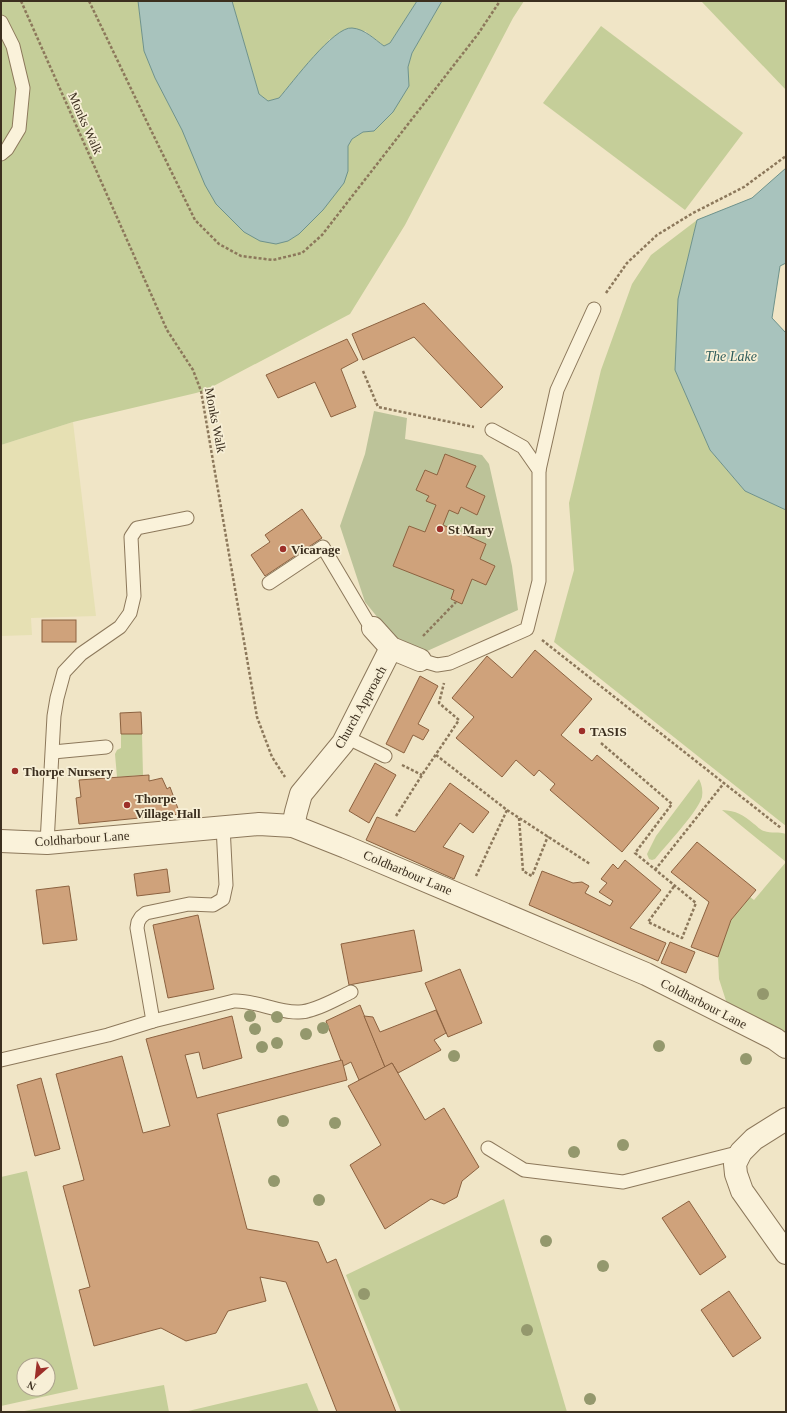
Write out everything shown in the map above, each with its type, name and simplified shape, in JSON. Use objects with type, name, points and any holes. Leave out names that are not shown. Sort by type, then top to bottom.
[{"type":"street","points":[[373,628],[406,654]]},
{"type":"street","name":"Church Approach","points":[[293,826],[301,794],[343,743],[406,654]]},
{"type":"street","name":"Coldharbour Lane","points":[[1,842],[47,843],[223,826],[259,824],[293,826],[466,896],[646,974],[775,1039],[786,1047]]},
{"type":"street","points":[[786,1119],[754,1139],[741,1152],[735,1164],[736,1174],[742,1191],[786,1253]]},
{"type":"lane","points":[[1,22],[13,46],[24,88],[19,129],[7,149],[1,154]]},
{"type":"lane","points":[[406,654],[437,665],[450,664],[527,629],[539,581],[539,470],[557,390],[594,310]]},
{"type":"lane","points":[[492,430],[523,447],[539,470]]},
{"type":"lane","points":[[47,843],[54,716],[64,672],[81,654],[120,627],[130,613],[134,596],[131,537],[137,528],[187,518]]},
{"type":"lane","points":[[269,583],[323,547],[367,621],[373,628]]},
{"type":"lane","points":[[346,737],[385,756]]},
{"type":"lane","points":[[53,752],[106,747]]},
{"type":"lane","points":[[153,1021],[137,928],[138,922],[146,913],[152,911],[188,904],[213,905],[223,899],[226,885],[223,826]]},
{"type":"lane","points":[[1,1060],[108,1035],[153,1021],[240,1001],[298,1012],[308,1011],[351,992]]},
{"type":"lane","points":[[488,1148],[524,1170],[623,1182],[741,1152]]},
{"type":"path","name":"Monks Walk","points":[[21,1],[167,330],[193,370],[201,391],[257,717],[272,757],[287,780],[301,794]]},
{"type":"path","points":[[89,1],[195,220],[219,244],[241,256],[273,260],[302,253],[322,235],[478,34],[500,1]]},
{"type":"path","points":[[594,310],[627,263],[657,235],[693,213],[744,187],[786,156]]},
{"type":"path","points":[[363,371],[378,407],[492,430]]},
{"type":"path","points":[[406,654],[456,602]]},
{"type":"path","points":[[527,629],[781,828]]},
{"type":"path","points":[[396,816],[459,720],[439,703],[450,664]]},
{"type":"path","points":[[601,743],[672,804],[635,853],[675,885],[696,903],[682,938],[648,922],[675,885]]},
{"type":"path","points":[[436,755],[507,810],[590,864]]},
{"type":"path","points":[[385,756],[422,775]]},
{"type":"path","points":[[655,870],[724,783]]},
{"type":"path","points":[[466,896],[507,810]]},
{"type":"path","points":[[519,818],[523,871],[532,876],[548,836]]},
{"type":"shaded area","points":[[73,422],[96,616],[31,618],[32,635],[1,636],[1,445]]},
{"type":"green space","points":[[1,1],[138,1],[144,51],[155,78],[182,130],[288,241],[299,234],[323,210],[348,171],[348,146],[352,139],[363,132],[374,131],[409,86],[408,67],[412,53],[442,1],[524,1],[513,18],[405,225],[350,314],[206,390],[73,422],[1,445]]},
{"type":"green space","points":[[232,1],[417,1],[390,43],[384,46],[365,31],[330,39],[279,98],[268,101],[259,94]]},
{"type":"green space","points":[[701,1],[786,1],[786,90]]},
{"type":"green space","points":[[601,26],[743,133],[685,210],[543,103]]},
{"type":"green space","points":[[697,220],[678,299],[675,370],[710,450],[745,491],[786,510],[786,826],[554,642],[574,570],[569,503],[601,370],[632,284],[651,255]]},
{"type":"green space","points":[[374,411],[407,418],[405,439],[482,455],[489,464],[512,566],[518,610],[425,652],[392,635],[365,602],[340,526],[365,454]]},
{"type":"green space","points":[[121,734],[142,734],[143,775],[117,777],[115,754],[117,750],[121,748]]},
{"type":"green space","points":[[699,779],[702,786],[702,797],[699,804],[688,820],[655,859],[649,859],[647,854],[656,836]]},
{"type":"green space","points":[[722,810],[732,811],[739,814],[760,829],[769,832],[786,834],[786,862]]},
{"type":"green space","points":[[786,862],[786,1058],[728,1007],[719,979],[718,957],[731,920],[750,897],[754,900]]},
{"type":"green space","points":[[27,1171],[78,1389],[56,1394],[56,1357],[16,1357],[16,1397],[42,1397],[1,1406],[1,1177]]},
{"type":"green space","points":[[504,1199],[567,1412],[401,1412],[346,1275]]},
{"type":"green space","points":[[307,1383],[319,1412],[184,1412]]},
{"type":"green space","points":[[164,1385],[169,1412],[19,1412]]},
{"type":"water","points":[[138,1],[232,1],[259,94],[268,101],[279,98],[324,45],[344,30],[352,28],[361,30],[384,46],[390,43],[417,1],[442,1],[412,53],[408,67],[409,86],[393,112],[374,131],[363,132],[352,139],[348,146],[348,171],[344,183],[323,210],[299,234],[288,241],[276,244],[260,241],[244,232],[216,204],[205,185],[182,130],[155,78],[144,51]]},
{"type":"water","name":"The Lake","points":[[786,168],[786,263],[780,266],[772,318],[786,333],[786,510],[745,491],[710,450],[675,370],[678,299],[697,220],[752,198]]},
{"type":"building","points":[[424,303],[503,387],[481,408],[414,337],[363,360],[352,334]]},
{"type":"building","points":[[347,339],[358,360],[341,369],[356,407],[331,417],[315,382],[278,398],[266,375]]},
{"type":"building","name":"St Mary","points":[[445,454],[476,466],[466,487],[485,496],[477,515],[461,507],[458,514],[449,510],[443,525],[486,544],[480,559],[495,566],[486,585],[472,579],[462,604],[451,599],[454,590],[393,566],[409,526],[425,532],[436,505],[426,501],[429,496],[416,490],[425,470],[437,475]]},
{"type":"building","name":"Vicarage","points":[[302,509],[322,538],[265,576],[251,555],[270,542],[265,535]]},
{"type":"building","points":[[42,620],[76,620],[76,642],[42,642]]},
{"type":"building","points":[[535,650],[592,699],[561,735],[592,761],[597,755],[659,808],[622,852],[550,790],[555,784],[539,770],[534,776],[516,760],[502,777],[456,738],[474,717],[452,698],[487,656],[512,678]]},
{"type":"building","points":[[420,676],[438,686],[418,724],[429,730],[423,740],[413,735],[404,753],[386,744]]},
{"type":"building","points":[[141,712],[142,734],[121,734],[120,713]]},
{"type":"building","points":[[375,763],[396,775],[369,823],[349,811]]},
{"type":"building","name":"Thorpe Village Hall","points":[[149,775],[149,781],[162,778],[167,789],[170,787],[180,814],[79,824],[76,798],[81,797],[79,780]]},
{"type":"building","points":[[450,783],[489,812],[473,833],[460,823],[443,847],[464,856],[454,879],[366,840],[377,817],[415,832]]},
{"type":"building","points":[[697,842],[756,890],[731,920],[718,957],[691,947],[709,902],[671,872]]},
{"type":"building","points":[[625,860],[661,890],[630,928],[666,943],[658,961],[529,905],[542,871],[573,883],[582,882],[589,886],[585,893],[610,906],[613,901],[599,892],[607,883],[601,879],[613,864],[618,869]]},
{"type":"building","points":[[167,869],[170,892],[137,896],[134,874]]},
{"type":"building","points":[[69,886],[77,940],[43,944],[36,890]]},
{"type":"building","points":[[198,915],[214,989],[168,998],[153,925]]},
{"type":"building","points":[[414,930],[422,971],[349,985],[341,944]]},
{"type":"building","points":[[670,942],[695,952],[686,973],[661,963]]},
{"type":"building","points":[[460,969],[482,1023],[448,1037],[425,983]]},
{"type":"building","points":[[360,1005],[385,1067],[359,1080],[351,1062],[343,1066],[326,1021]]},
{"type":"building","points":[[436,1010],[446,1033],[434,1040],[441,1050],[398,1073],[392,1063],[385,1067],[364,1016],[373,1017],[380,1032]]},
{"type":"building","points":[[232,1016],[242,1058],[203,1069],[199,1052],[185,1055],[197,1098],[342,1060],[347,1080],[217,1114],[247,1229],[318,1242],[327,1263],[336,1259],[396,1412],[337,1412],[286,1282],[260,1277],[266,1301],[228,1311],[216,1333],[186,1341],[161,1328],[94,1346],[79,1290],[90,1287],[63,1186],[84,1180],[56,1074],[122,1056],[143,1133],[170,1126],[146,1039]]},
{"type":"building","points":[[392,1063],[425,1120],[444,1108],[479,1167],[462,1181],[457,1197],[444,1204],[431,1199],[385,1229],[350,1165],[381,1145],[348,1086]]},
{"type":"building","points":[[41,1078],[60,1149],[35,1156],[17,1085]]},
{"type":"building","points":[[689,1201],[726,1257],[700,1275],[662,1218]]},
{"type":"building","points":[[729,1291],[761,1338],[733,1357],[701,1310]]},
{"type":"place","name":"St Mary","points":[[440,529]]},
{"type":"place","name":"Vicarage","points":[[283,549]]},
{"type":"place","name":"TASIS","points":[[582,731]]},
{"type":"place","name":"Thorpe Nursery","points":[[15,771]]},
{"type":"place","name":"Thorpe Village Hall","points":[[127,805]]}]
